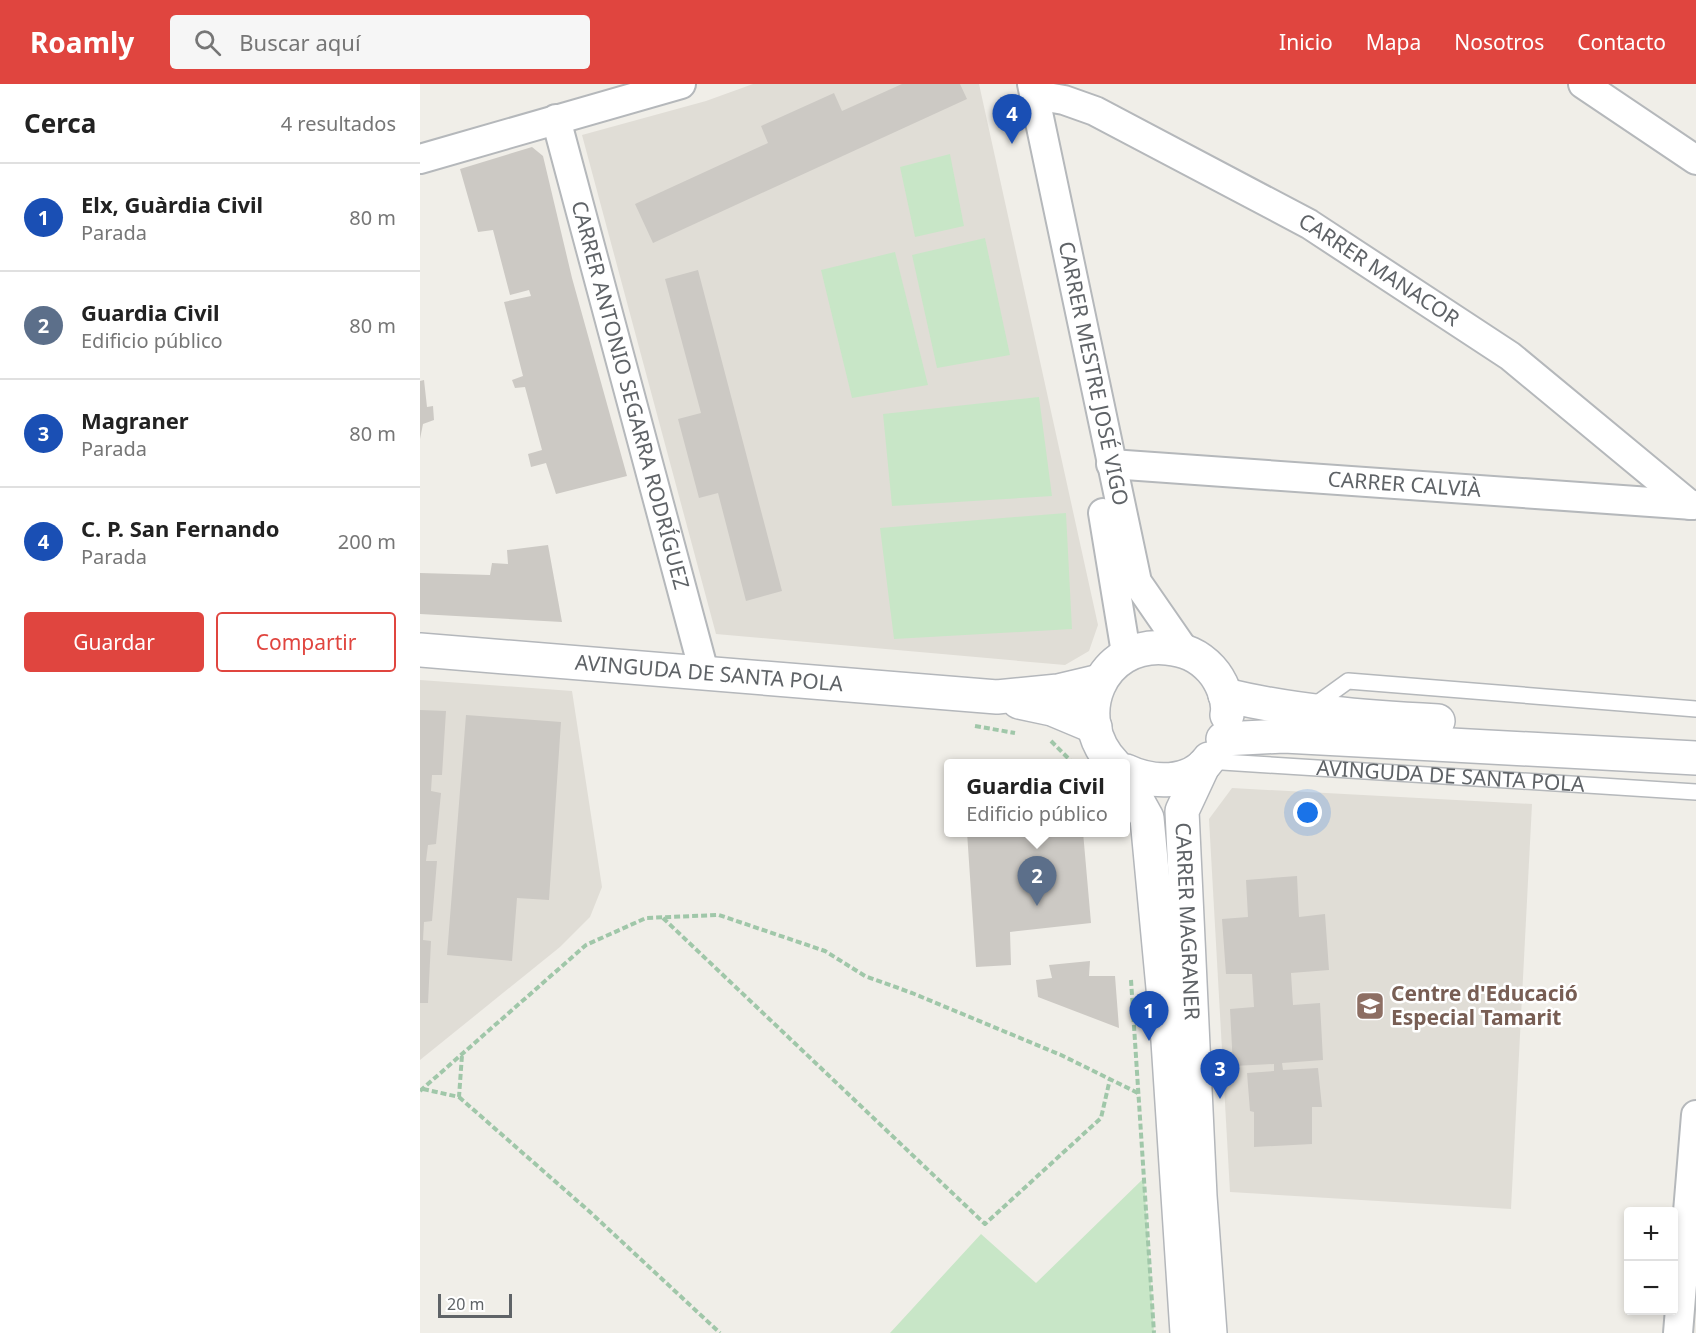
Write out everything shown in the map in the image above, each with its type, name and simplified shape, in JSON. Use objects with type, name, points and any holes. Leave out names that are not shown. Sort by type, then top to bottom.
[{"type":"main road","points":[[1110,759],[1096,739],[1092,709],[1100,681],[1126,653],[1149,646],[1184,650],[1210,668],[1225,695],[1308,710],[1361,717],[1696,736]]},
{"type":"main road","name":"AVINGUDA DE SANTA POLA","points":[[420,650],[997,697],[1052,709],[1095,727]]},
{"type":"main road","name":"AVINGUDA DE SANTA POLA","points":[[997,697],[1058,691],[1100,681]]},
{"type":"main road","name":"CARRER MAGRANER","points":[[1210,1333],[1200,1196],[1182,811],[1211,755],[1228,711],[1225,695]]},
{"type":"main road","name":"AVINGUDA DE SANTA POLA","points":[[1211,755],[1284,736],[1696,758]]},
{"type":"main road","points":[[1130,773],[1145,780],[1174,780],[1211,755]]},
{"type":"main road","name":"CARRER MAGRANER","points":[[1130,789],[1147,818],[1168,1041],[1187,1333]]},
{"type":"street","points":[[420,159],[681,84]]},
{"type":"street","points":[[1583,84],[1696,160]]},
{"type":"street","name":"CARRER MESTRE JOSÉ VIGO","points":[[1029,88],[1137,582],[1184,650]]},
{"type":"street","name":"CARRER MESTRE JOSÉ VIGO","points":[[1029,88],[1126,653]]},
{"type":"street","name":"CARRER MANACOR","points":[[1029,88],[1095,111],[1309,224],[1510,356],[1693,505]]},
{"type":"street","name":"CARRER ANTONIO SEGARRA RODRÍGUEZ","points":[[556,119],[704,672]]},
{"type":"street","name":"CARRER CALVIÀ","points":[[1111,464],[1693,505]]},
{"type":"street","points":[[1678,1333],[1696,1115]]},
{"type":"lane","points":[[1308,710],[1348,681],[1696,709]]},
{"type":"lane","name":"AVINGUDA DE SANTA POLA","points":[[1211,755],[1696,792]]},
{"type":"path","points":[[421,1090],[586,945],[646,918],[719,915],[825,951],[865,976],[1050,1050],[1138,1093]]},
{"type":"path","points":[[662,918],[985,1224],[1101,1118],[1110,1079]]},
{"type":"path","points":[[1131,975],[1154,1333]]},
{"type":"path","points":[[459,1097],[462,1055]]},
{"type":"path","points":[[421,1090],[459,1097],[590,1212],[720,1333]]},
{"type":"shaded area","points":[[753,84],[979,84],[1098,625],[1089,651],[1065,665],[716,634],[582,135],[706,101]]},
{"type":"shaded area","points":[[420,680],[572,691],[602,887],[590,917],[560,947],[420,1060]]},
{"type":"shaded area","name":"Centre d'Educació Especial Tamarit","points":[[1232,788],[1532,804],[1511,1209],[1230,1192],[1209,819]]},
{"type":"green space","points":[[950,154],[964,226],[915,237],[900,167]]},
{"type":"green space","points":[[985,238],[1010,355],[937,368],[912,255]]},
{"type":"green space","points":[[895,252],[928,385],[852,398],[821,270]]},
{"type":"green space","points":[[1039,397],[1052,496],[892,506],[883,414]]},
{"type":"green space","points":[[1066,513],[1072,629],[894,639],[880,528]]},
{"type":"green space","points":[[1144,1178],[1154,1333],[890,1333],[981,1234],[1036,1283]]},
{"type":"building","points":[[902,84],[960,84],[967,99],[653,243],[635,204],[768,143],[761,126],[834,93],[842,111]]},
{"type":"building","points":[[532,147],[543,156],[572,278],[627,476],[556,494],[546,463],[531,467],[528,454],[542,450],[525,387],[515,388],[512,380],[523,376],[504,302],[531,296],[529,290],[510,295],[493,230],[478,232],[460,169]]},
{"type":"building","points":[[698,270],[782,591],[746,601],[718,493],[699,498],[678,419],[701,413],[665,279]]},
{"type":"building","points":[[424,380],[427,407],[433,406],[434,420],[423,424],[420,439],[420,381]]},
{"type":"building","points":[[548,545],[562,622],[420,614],[420,573],[490,575],[492,563],[508,564],[507,550]]},
{"type":"building","points":[[420,710],[446,711],[442,775],[432,775],[431,791],[441,793],[436,844],[428,845],[426,861],[437,861],[432,921],[424,922],[423,940],[431,941],[428,1003],[420,1003]]},
{"type":"building","points":[[466,715],[561,722],[549,900],[517,898],[512,961],[447,955]]},
{"type":"building","points":[[967,837],[1083,837],[1091,923],[1010,932],[1011,965],[976,967]]},
{"type":"building","points":[[1297,876],[1299,917],[1325,914],[1329,970],[1291,973],[1293,1005],[1320,1003],[1323,1060],[1282,1063],[1283,1070],[1318,1068],[1322,1107],[1312,1107],[1312,1144],[1254,1147],[1254,1112],[1250,1111],[1247,1073],[1274,1071],[1274,1064],[1233,1066],[1230,1009],[1254,1007],[1252,974],[1226,974],[1222,919],[1248,917],[1246,880]]},
{"type":"building","points":[[1090,961],[1089,976],[1115,976],[1119,1028],[1038,997],[1036,980],[1052,978],[1049,965]]},
{"type":"place","name":"C. P. San Fernando","points":[[1012,144]]},
{"type":"place","name":"Guardia Civil","points":[[1037,906]]},
{"type":"place","name":"Centre d'Educació Especial Tamarit","points":[[1370,1006]]},
{"type":"place","name":"Elx, Guàrdia Civil","points":[[1149,1041]]},
{"type":"place","name":"Magraner","points":[[1220,1099]]}]
